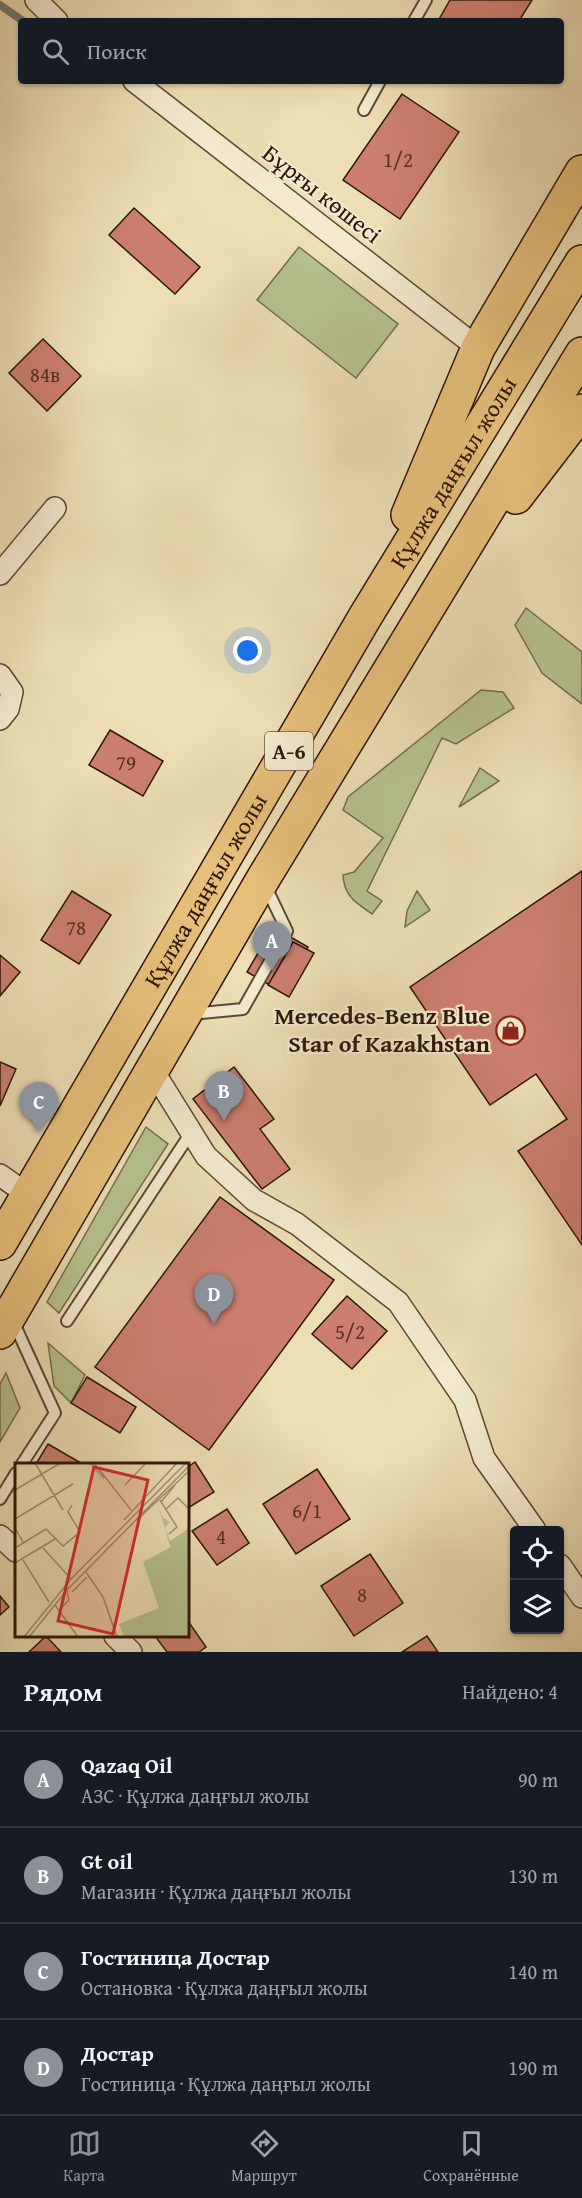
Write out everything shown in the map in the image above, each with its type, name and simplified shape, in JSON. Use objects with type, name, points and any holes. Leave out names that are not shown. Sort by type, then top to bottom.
[{"type":"main road","points":[[365,617],[478,348],[582,172]]},
{"type":"main road","name":"Құлжа даңғыл жолы","points":[[0,1243],[365,617],[582,262]]},
{"type":"main road","name":"Құлжа даңғыл жолы","points":[[5,1323],[263,879],[582,354]]},
{"type":"main road","points":[[411,633],[582,411]]},
{"type":"street","points":[[36,0],[54,18]]},
{"type":"street","name":"Бұрғы көшесі","points":[[138,84],[478,348]]},
{"type":"street","points":[[0,574],[55,508]]},
{"type":"street","points":[[0,675],[12,692],[8,709],[0,719]]},
{"type":"street","points":[[152,1069],[190,1134],[206,1156],[254,1200],[297,1224],[398,1302],[465,1400],[484,1458],[532,1526]]},
{"type":"street","points":[[0,1175],[27,1194]]},
{"type":"street","points":[[0,1536],[15,1550]]},
{"type":"street","points":[[564,1571],[582,1597]]},
{"type":"street","points":[[117,1637],[130,1652]]},
{"type":"lane","points":[[416,18],[426,0]]},
{"type":"lane","points":[[364,110],[378,84]]},
{"type":"lane","points":[[185,1014],[243,1009],[288,931],[263,879]]},
{"type":"lane","points":[[67,1321],[190,1134]]},
{"type":"lane","points":[[5,1323],[55,1413],[23,1463]]},
{"type":"lane","points":[[0,1499],[15,1475]]},
{"type":"green space","points":[[299,247],[398,324],[356,378],[257,300]]},
{"type":"green space","points":[[526,608],[582,652],[582,704],[542,673],[515,625]]},
{"type":"green space","points":[[481,690],[503,692],[514,708],[456,744],[442,738],[367,891],[382,901],[372,914],[348,894],[343,875],[354,872],[383,838],[343,810],[348,797]]},
{"type":"green space","points":[[480,768],[499,781],[459,807]]},
{"type":"green space","points":[[417,891],[430,910],[405,927],[407,911]]},
{"type":"green space","points":[[146,1127],[168,1144],[59,1313],[47,1302]]},
{"type":"green space","points":[[48,1343],[85,1375],[71,1403],[54,1386]]},
{"type":"green space","points":[[6,1373],[20,1408],[0,1442],[0,1384]]},
{"type":"building","points":[[450,0],[532,0],[521,18],[440,18]]},
{"type":"building","points":[[402,94],[459,132],[400,219],[343,180]]},
{"type":"building","points":[[134,208],[200,267],[175,294],[109,235]]},
{"type":"building","points":[[43,339],[81,376],[47,411],[9,373]]},
{"type":"building","points":[[110,730],[163,761],[143,796],[89,765]]},
{"type":"building","name":"Mercedes-Benz Blue Star of Kazakhstan","points":[[582,871],[582,1245],[518,1151],[567,1119],[536,1074],[490,1105],[410,987]]},
{"type":"building","points":[[72,891],[111,915],[79,964],[41,940]]},
{"type":"building","points":[[273,927],[308,947],[282,992],[247,972]]},
{"type":"building","points":[[293,942],[314,953],[289,997],[268,985]]},
{"type":"building","points":[[0,955],[20,972],[0,996]]},
{"type":"building","points":[[0,1062],[16,1069],[0,1106]]},
{"type":"building","points":[[234,1067],[274,1119],[260,1129],[290,1169],[262,1189],[193,1099]]},
{"type":"building","points":[[220,1197],[334,1280],[209,1450],[95,1367]]},
{"type":"building","points":[[347,1296],[387,1331],[352,1369],[312,1334]]},
{"type":"building","points":[[87,1377],[136,1407],[120,1433],[71,1403]]},
{"type":"building","points":[[48,1444],[79,1462],[78,1463],[37,1463]]},
{"type":"building","points":[[195,1462],[214,1492],[189,1507],[189,1466]]},
{"type":"building","points":[[317,1469],[350,1519],[296,1554],[263,1504]]},
{"type":"building","points":[[227,1509],[249,1543],[217,1565],[192,1531]]},
{"type":"building","points":[[370,1554],[403,1603],[354,1636],[321,1586]]},
{"type":"building","points":[[0,1596],[9,1607],[0,1615]]},
{"type":"building","points":[[189,1622],[206,1647],[199,1652],[167,1652],[156,1637],[189,1637]]},
{"type":"building","points":[[427,1636],[438,1652],[402,1652]]},
{"type":"building","points":[[47,1637],[61,1652],[29,1652]]},
{"type":"waterway","points":[[0,5],[19,18]]},
{"type":"place","name":"Qazaq Oil","points":[[272,971]]},
{"type":"place","name":"Mercedes-Benz Blue Star of Kazakhstan","points":[[511,1030]]},
{"type":"place","name":"Gt oil","points":[[224,1121]]},
{"type":"place","name":"Гостиница Достар","points":[[39,1132]]},
{"type":"place","name":"Достар","points":[[214,1324]]}]
